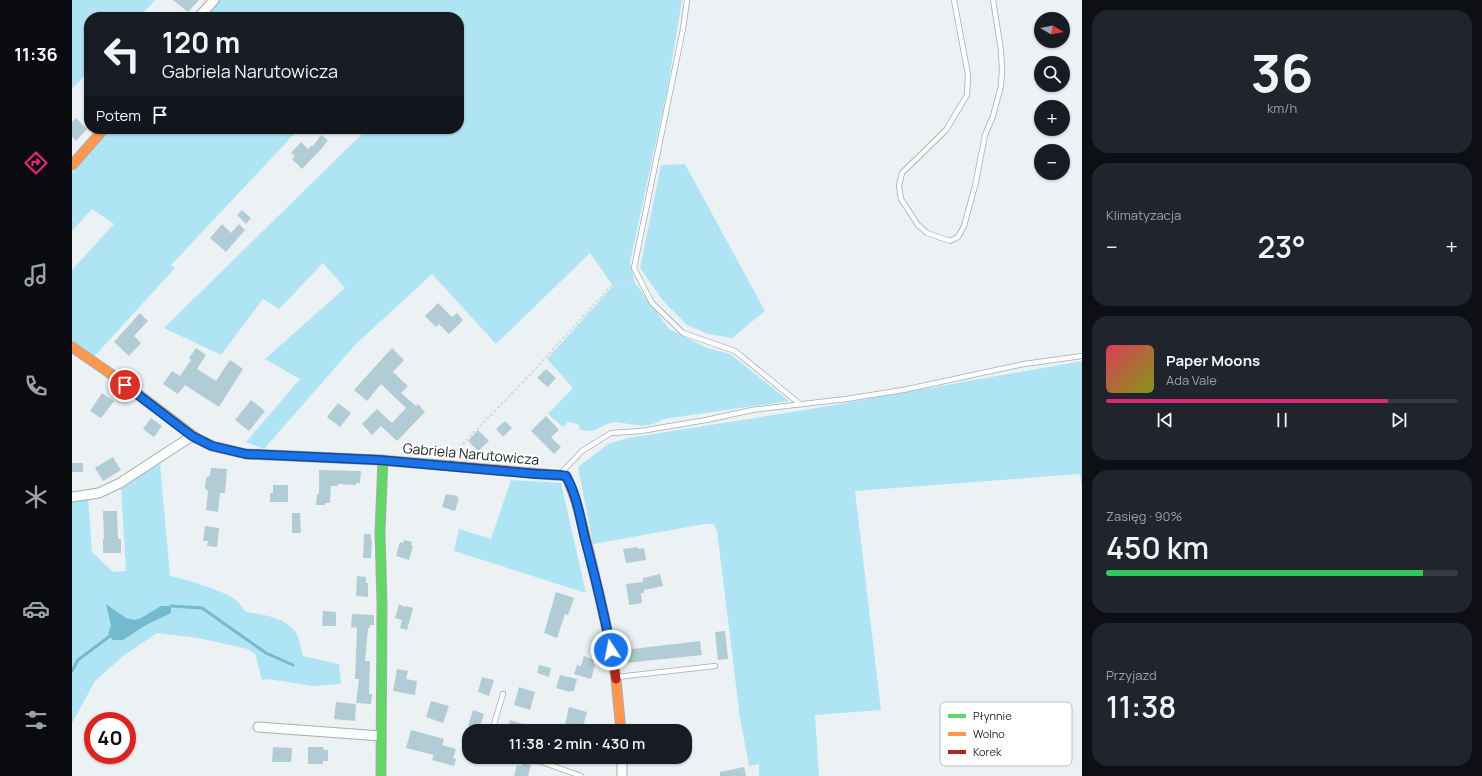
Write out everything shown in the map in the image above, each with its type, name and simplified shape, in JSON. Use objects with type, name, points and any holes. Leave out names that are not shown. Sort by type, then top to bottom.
[{"type":"street","points":[[203,12],[214,0]]},
{"type":"street","points":[[72,165],[100,134]]},
{"type":"street","name":"Gabriela Narutowicza","points":[[72,347],[114,376],[192,436],[212,446],[246,454],[383,460],[560,475]]},
{"type":"street","points":[[72,497],[99,493],[120,483],[192,436]]},
{"type":"street","points":[[381,776],[382,604],[380,532],[383,460]]},
{"type":"street","points":[[560,475],[566,476],[571,485],[603,611],[616,677],[620,724]]},
{"type":"street","points":[[258,727],[381,736]]},
{"type":"street","points":[[622,764],[622,776]]},
{"type":"lane","points":[[687,0],[683,29],[634,268],[652,303],[683,333],[735,351],[800,404]]},
{"type":"lane","points":[[954,0],[968,75],[967,95],[946,130],[902,173],[899,186],[901,199],[918,225],[927,233],[950,241],[958,237],[964,226],[973,193],[985,135],[994,116],[1001,86],[1001,50],[993,0]]},
{"type":"lane","points":[[560,475],[582,451],[611,434],[648,430],[752,410],[846,399],[903,390],[1024,364],[1082,356]]},
{"type":"lane","points":[[616,677],[715,666]]},
{"type":"lane","points":[[494,724],[503,694]]},
{"type":"lane","points":[[548,764],[581,776]]},
{"type":"path","points":[[442,466],[525,380],[610,287],[638,276]]},
{"type":"shaded area","points":[[72,0],[155,0],[144,12],[84,12],[84,76],[72,89]]},
{"type":"shaded area","points":[[219,0],[682,0],[667,91],[630,262],[635,283],[669,329],[707,348],[730,354],[789,401],[664,419],[653,424],[642,426],[616,422],[607,424],[593,431],[581,430],[578,424],[568,422],[563,427],[548,414],[573,388],[547,359],[613,286],[590,253],[496,344],[432,274],[355,345],[264,449],[246,442],[300,379],[265,359],[345,288],[323,263],[279,309],[263,299],[221,355],[164,328],[362,134],[464,134],[464,12],[208,12]]},
{"type":"shaded area","points":[[107,134],[294,134],[171,265],[175,268],[91,360],[72,347],[72,270],[114,224],[92,209],[72,231],[72,173]]},
{"type":"shaded area","points":[[685,164],[765,311],[732,338],[708,334],[687,325],[664,302],[640,268],[661,165]]},
{"type":"shaded area","points":[[1082,361],[1082,489],[1080,474],[855,491],[881,710],[815,715],[819,776],[759,776],[759,764],[749,766],[740,718],[717,531],[714,524],[705,524],[593,544],[578,467],[608,444],[628,438],[811,409]]},
{"type":"shaded area","points":[[160,464],[170,576],[203,585],[227,595],[237,601],[246,612],[281,620],[292,628],[297,634],[303,656],[339,664],[341,684],[313,686],[268,679],[262,680],[255,654],[248,649],[198,638],[157,633],[123,656],[95,681],[72,723],[72,500],[88,497],[92,552],[113,572],[126,571],[121,486]]},
{"type":"shaded area","points":[[511,480],[561,483],[586,593],[454,551],[459,529],[491,539]]},
{"type":"shaded area","points":[[106,604],[126,618],[135,620],[161,606],[171,606],[171,613],[146,625],[123,640],[113,640],[108,633],[111,626]]},
{"type":"building","points":[[173,0],[199,0],[188,12]]},
{"type":"building","points":[[76,118],[84,126],[84,132],[76,141],[72,137],[72,122]]},
{"type":"building","points":[[321,135],[328,140],[302,169],[292,159],[295,156],[291,153],[301,142],[308,149],[312,145],[313,146]]},
{"type":"building","points":[[242,210],[251,218],[246,224],[237,215]]},
{"type":"building","points":[[222,224],[231,233],[239,224],[245,230],[226,252],[210,238]]},
{"type":"building","points":[[438,303],[452,317],[457,313],[463,320],[449,334],[439,324],[436,327],[425,316]]},
{"type":"building","points":[[140,313],[148,321],[134,336],[141,343],[129,356],[114,342]]},
{"type":"building","points":[[196,348],[206,355],[197,369],[216,381],[230,360],[243,369],[219,407],[185,385],[178,394],[163,384],[172,371],[180,376],[191,360],[189,358]]},
{"type":"building","points":[[392,348],[404,360],[393,372],[408,386],[401,393],[416,406],[418,404],[425,412],[397,441],[381,426],[372,435],[362,424],[377,409],[392,423],[406,408],[381,384],[367,401],[354,390]]},
{"type":"building","points":[[546,369],[556,378],[548,387],[537,378]]},
{"type":"building","points":[[102,393],[114,401],[101,418],[90,411]]},
{"type":"building","points":[[251,400],[265,411],[249,431],[235,420]]},
{"type":"building","points":[[338,403],[351,413],[340,427],[327,417]]},
{"type":"building","points":[[546,416],[559,430],[551,437],[561,447],[554,454],[531,431]]},
{"type":"building","points":[[151,418],[162,426],[154,437],[143,429]]},
{"type":"building","points":[[505,421],[512,428],[503,437],[496,429]]},
{"type":"building","points":[[478,430],[489,441],[478,451],[468,441]]},
{"type":"building","points":[[113,457],[121,470],[103,481],[95,468]]},
{"type":"building","points":[[72,463],[83,463],[83,472],[72,472]]},
{"type":"building","points":[[211,468],[227,469],[225,493],[220,493],[218,512],[206,510],[208,491],[205,488],[206,478],[210,475]]},
{"type":"building","points":[[319,470],[361,471],[360,483],[356,483],[356,485],[338,484],[338,486],[331,486],[330,503],[325,503],[325,505],[316,505],[317,494],[319,494]]},
{"type":"building","points":[[273,485],[288,485],[288,502],[270,502],[270,493],[273,493]]},
{"type":"building","points":[[446,494],[458,496],[457,498],[459,498],[455,511],[442,507]]},
{"type":"building","points":[[103,511],[117,511],[118,539],[121,539],[121,553],[103,553]]},
{"type":"building","points":[[292,513],[300,513],[301,533],[292,533]]},
{"type":"building","points":[[205,526],[219,528],[217,547],[207,546],[208,541],[203,541]]},
{"type":"building","points":[[364,534],[371,534],[371,558],[363,558]]},
{"type":"building","points":[[404,540],[412,542],[411,545],[413,546],[409,560],[396,556],[400,542],[403,543]]},
{"type":"building","points":[[638,547],[638,549],[644,548],[646,560],[626,563],[623,549]]},
{"type":"building","points":[[660,574],[663,586],[644,590],[644,593],[641,593],[642,603],[629,605],[626,584],[643,582],[643,578]]},
{"type":"building","points":[[357,576],[366,577],[366,583],[368,583],[368,597],[356,596]]},
{"type":"building","points":[[556,592],[574,598],[568,615],[565,614],[557,638],[544,633]]},
{"type":"building","points":[[399,604],[405,607],[413,608],[407,630],[400,628],[402,620],[395,618]]},
{"type":"building","points":[[323,611],[336,612],[336,626],[322,626]]},
{"type":"building","points":[[352,614],[374,615],[374,625],[370,625],[370,628],[368,628],[365,661],[370,661],[369,694],[372,694],[371,704],[356,703],[359,679],[355,679],[357,628],[351,627]]},
{"type":"building","points":[[725,631],[728,659],[718,660],[715,632]]},
{"type":"building","points":[[700,641],[702,655],[626,663],[624,650]]},
{"type":"building","points":[[584,656],[594,660],[593,664],[595,665],[591,679],[574,674],[577,665],[581,666]]},
{"type":"building","points":[[539,665],[551,668],[549,677],[537,673]]},
{"type":"building","points":[[397,669],[408,671],[406,679],[417,681],[415,695],[393,691]]},
{"type":"building","points":[[560,675],[577,679],[574,691],[570,692],[556,688]]},
{"type":"building","points":[[482,677],[494,680],[489,696],[478,692]]},
{"type":"building","points":[[519,687],[535,692],[530,710],[514,705]]},
{"type":"building","points":[[431,701],[449,706],[443,723],[426,717]]},
{"type":"building","points":[[336,702],[356,704],[355,721],[334,719]]},
{"type":"building","points":[[569,707],[587,712],[584,724],[565,724]]},
{"type":"building","points":[[473,710],[484,714],[481,724],[469,724]]},
{"type":"building","points":[[510,720],[523,724],[509,724]]},
{"type":"building","points":[[411,730],[444,739],[442,745],[456,749],[453,758],[456,759],[454,766],[432,760],[434,755],[406,748]]},
{"type":"building","points":[[273,747],[292,748],[291,762],[272,762]]},
{"type":"building","points":[[308,747],[323,747],[324,750],[328,750],[328,761],[323,761],[323,764],[308,764]]},
{"type":"building","points":[[522,764],[531,765],[528,776],[514,776],[517,765],[521,766]]},
{"type":"building","points":[[744,767],[746,776],[720,776],[720,772]]},
{"type":"waterway","points":[[171,606],[202,608],[266,653],[293,665]]},
{"type":"waterway","points":[[72,671],[78,660],[110,636]]},
{"type":"traffic: fast","points":[[196,438],[212,446],[246,454],[379,460],[451,466]]},
{"type":"traffic: fast","points":[[381,776],[382,604],[380,532],[383,460]]},
{"type":"traffic: slow","points":[[72,165],[100,134]]},
{"type":"traffic: slow","points":[[72,347],[114,376],[196,438]]},
{"type":"traffic: slow","points":[[616,679],[620,724]]},
{"type":"traffic: jam","points":[[451,466],[566,476],[577,504],[589,552],[614,663],[616,679]]},
{"type":"route","points":[[125,385],[192,436],[212,446],[246,454],[379,460],[566,476],[571,485],[577,504],[611,650]]}]
